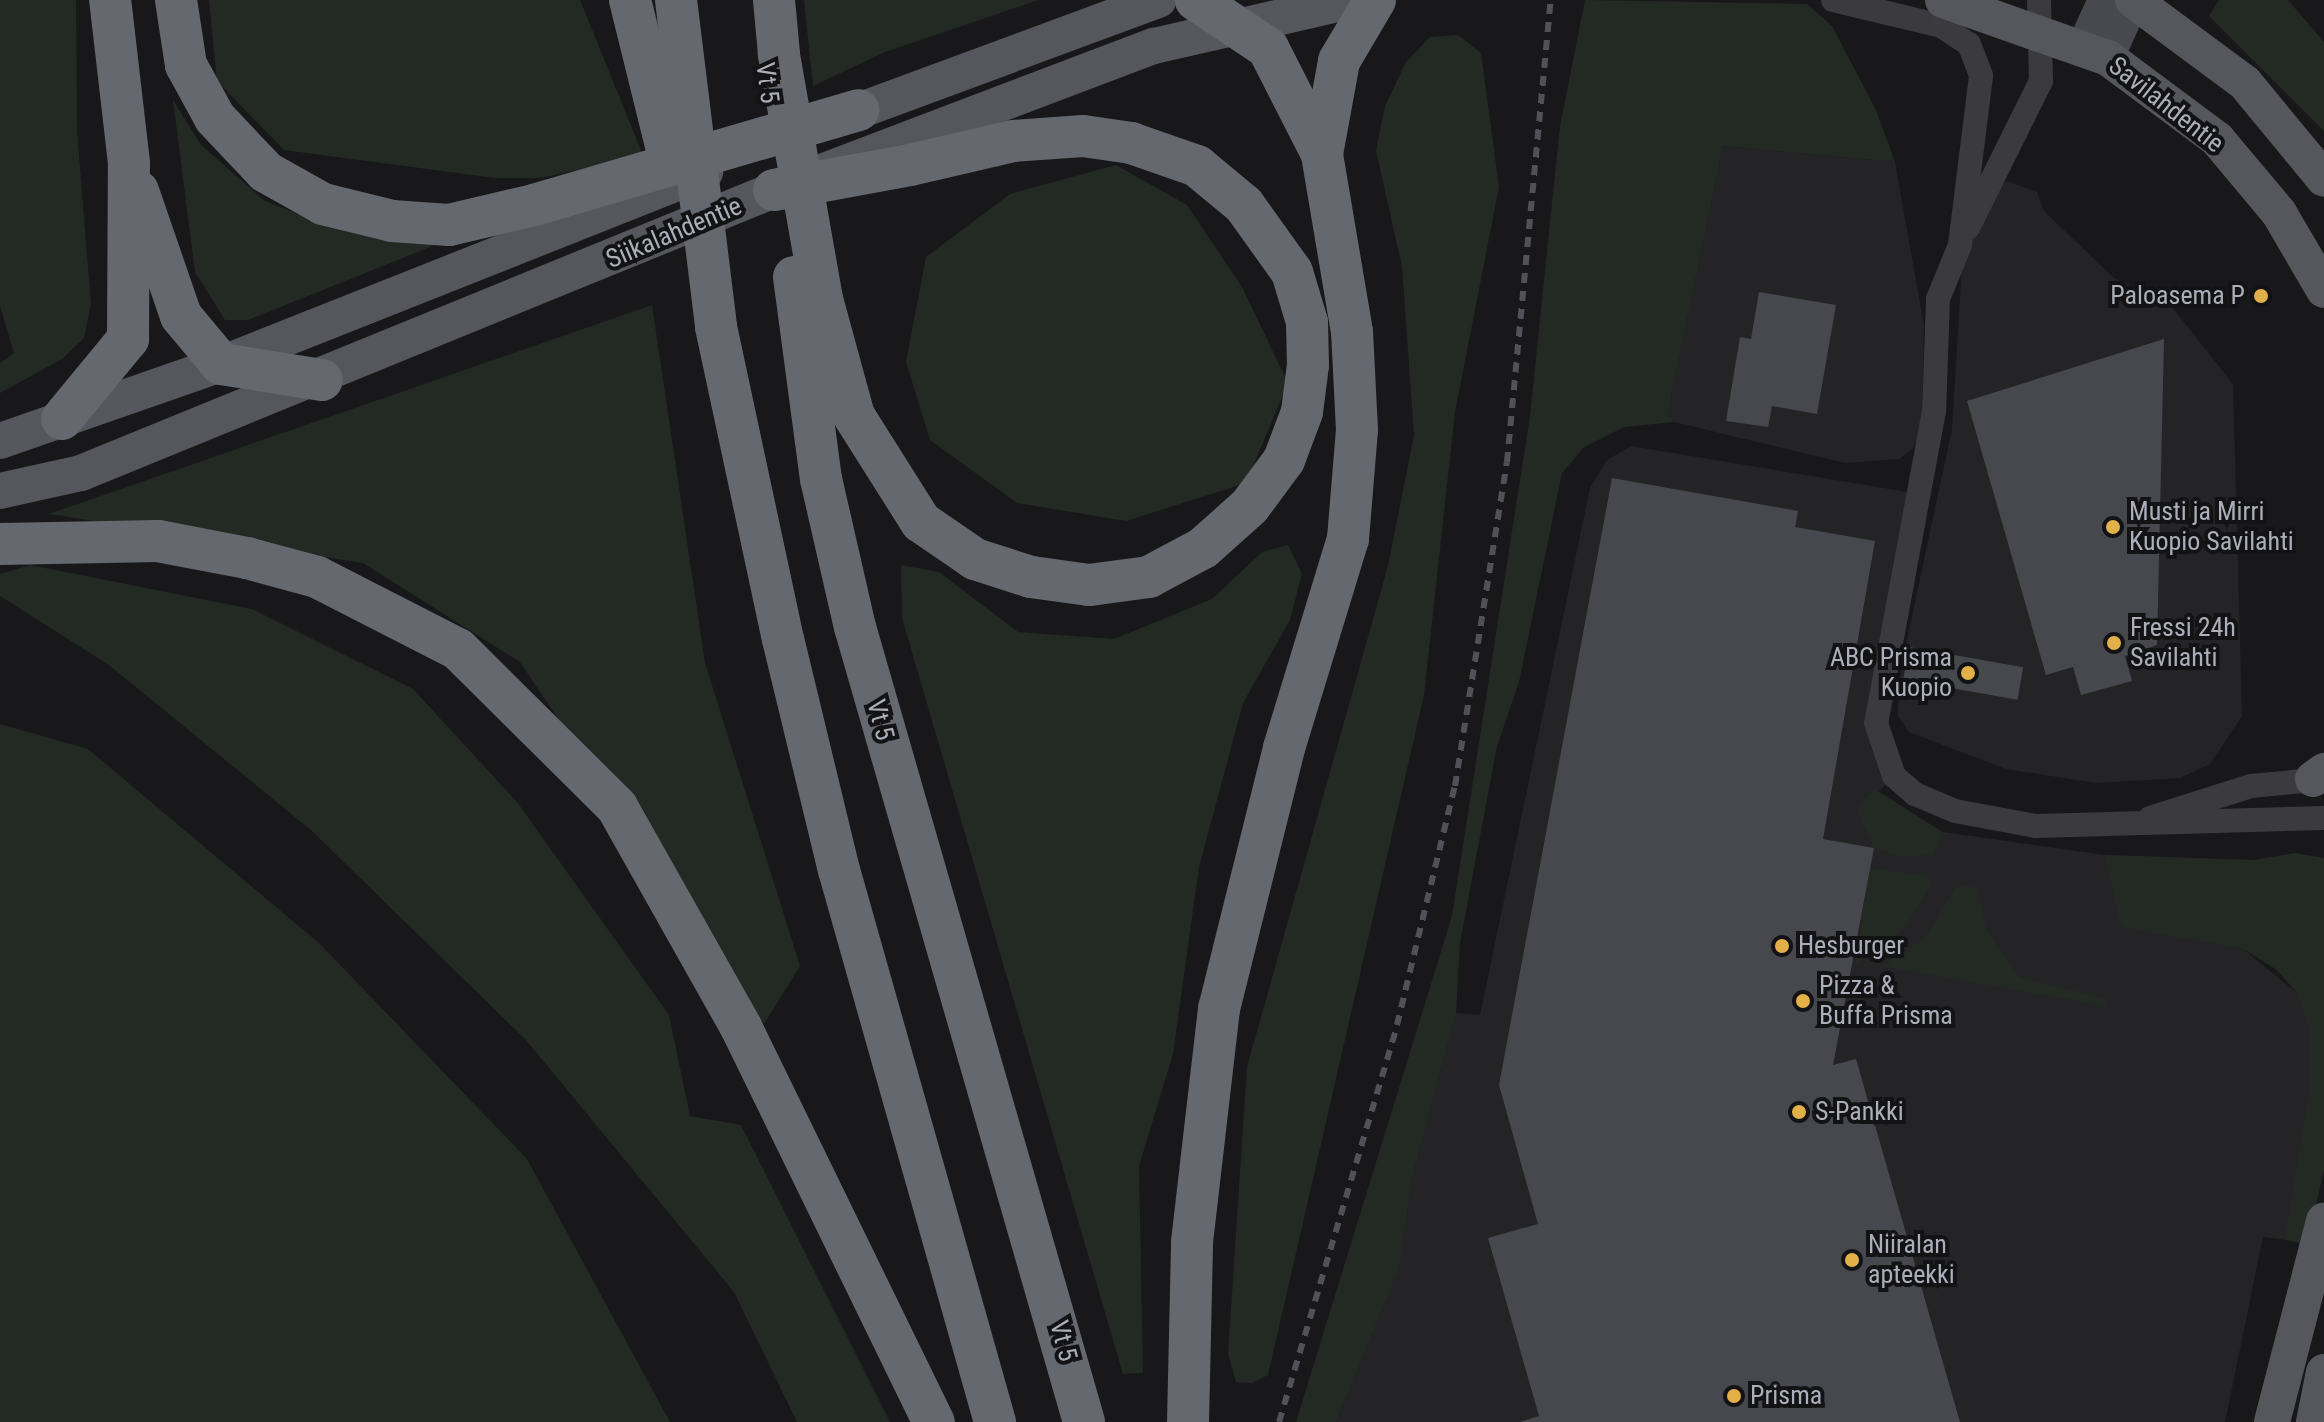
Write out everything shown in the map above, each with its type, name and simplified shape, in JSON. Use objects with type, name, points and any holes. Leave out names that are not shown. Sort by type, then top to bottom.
[{"type":"highway","points":[[62,419],[128,339],[129,163],[110,0]]},
{"type":"highway","points":[[176,0],[186,65],[215,118],[266,172],[323,204],[392,221],[449,225],[492,215],[858,110]]},
{"type":"highway","points":[[630,0],[669,79]]},
{"type":"highway","points":[[676,0],[669,79],[710,329],[749,482],[839,870],[995,1422]]},
{"type":"highway","name":"Vt 5","points":[[759,0],[771,56],[809,294],[821,479],[855,627],[1084,1422]]},
{"type":"highway","points":[[771,56],[774,0]]},
{"type":"highway","points":[[1188,1422],[1192,1242],[1219,1009],[1284,748],[1348,539],[1357,430],[1352,332],[1322,154],[1268,48],[1238,22],[1196,0]]},
{"type":"highway","points":[[1322,154],[1339,61],[1375,0]]},
{"type":"highway","points":[[774,190],[1013,141],[1083,136],[1131,143],[1197,166],[1244,205],[1292,272],[1307,322],[1302,412],[1284,460],[1250,506],[1203,548],[1149,577],[1089,585],[1031,577],[975,559],[921,522],[854,416],[809,294]]},
{"type":"highway","points":[[129,163],[181,316],[221,364],[322,380]]},
{"type":"highway","points":[[0,544],[158,541],[247,558],[317,577],[458,649],[617,807],[741,1027],[934,1422]]},
{"type":"main road","name":"Siikalahdentie","points":[[0,441],[221,364],[858,110],[1158,0]]},
{"type":"main road","name":"Siikalahdentie","points":[[0,491],[81,473],[322,380],[774,190],[1154,46],[1238,22],[1355,0]]},
{"type":"main road","points":[[1943,0],[2039,16],[2096,52]]},
{"type":"main road","points":[[2096,52],[2104,0]]},
{"type":"main road","points":[[2096,52],[2134,0],[2245,83],[2324,179]]},
{"type":"main road","name":"Savilahdentie","points":[[2096,52],[2217,139],[2279,213],[2324,290]]},
{"type":"main road","points":[[2272,1422],[2324,1221]]},
{"type":"main road","points":[[2314,1422],[2324,1372]]},
{"type":"street","points":[[1833,0],[1941,26],[1969,44],[1981,76],[1980,118],[1960,245]]},
{"type":"street","points":[[2039,16],[2041,81],[1960,245],[1938,299],[1934,411],[1876,723],[1881,750],[1894,776],[1915,794],[1955,811],[2036,826],[2324,818]]},
{"type":"street","points":[[2133,825],[2195,799],[2320,776]]},
{"type":"shaded area","points":[[0,0],[76,0],[77,131],[91,304],[84,338],[62,359],[0,393],[0,363],[14,353],[0,306]]},
{"type":"shaded area","points":[[209,0],[580,0],[643,155],[541,178],[495,178],[284,150],[217,81]]},
{"type":"shaded area","points":[[804,0],[1039,0],[885,52],[813,86]]},
{"type":"shaded area","points":[[1585,0],[1807,4],[1832,26],[1876,110],[1895,162],[1723,146],[1668,412],[1674,422],[1624,427],[1584,447],[1562,473],[1519,682],[1497,746],[1460,943],[1456,1013],[1412,1178],[1399,1268],[1336,1422],[1296,1422],[1452,916],[1530,416],[1560,126]]},
{"type":"shaded area","points":[[2219,0],[2288,0],[2324,42],[2324,131],[2209,16]]},
{"type":"shaded area","points":[[1458,35],[1481,53],[1499,187],[1455,412],[1424,695],[1268,1375],[1252,1383],[1236,1382],[1228,1354],[1247,1067],[1388,566],[1414,435],[1402,266],[1376,151],[1385,106],[1406,62],[1430,37]]},
{"type":"shaded area","points":[[173,100],[201,145],[265,201],[323,224],[450,239],[248,320],[225,320],[195,272]]},
{"type":"shaded area","points":[[1723,146],[1895,162],[1924,326],[1922,426],[1913,448],[1899,459],[1845,463],[1674,422],[1668,412]]},
{"type":"shaded area","points":[[1116,165],[1187,205],[1242,287],[1288,383],[1246,483],[1126,521],[1017,503],[930,440],[906,362],[926,257],[1010,194]]},
{"type":"shaded area","points":[[2007,181],[2037,192],[2044,211],[2114,278],[2172,307],[2233,384],[2242,716],[2210,764],[2180,778],[2096,783],[2006,769],[1909,732],[1898,716],[1899,677],[1952,429],[1966,200]]},
{"type":"shaded area","points":[[652,305],[705,663],[800,966],[764,1024],[520,662],[363,563],[49,514]]},
{"type":"shaded area","points":[[1631,446],[1920,494],[1876,723],[1894,776],[1878,792],[1943,832],[2105,855],[2253,860],[2242,948],[2297,993],[2309,1028],[2309,1092],[2286,1240],[2263,1237],[2225,1422],[1336,1422],[1399,1267],[1412,1178],[1456,1013],[1480,1015],[1590,488],[1607,460]]},
{"type":"shaded area","points":[[1288,545],[1302,574],[1290,620],[1243,703],[1199,867],[1173,1054],[1139,1166],[1143,1373],[1123,1374],[902,618],[901,565],[939,572],[1018,632],[1114,639],[1212,599],[1262,552]]},
{"type":"shaded area","points":[[30,565],[252,609],[413,689],[517,802],[669,1015],[690,1116],[741,1125],[890,1422],[797,1422],[734,1292],[526,1040],[311,830],[109,665],[0,596],[0,574]]},
{"type":"shaded area","points":[[0,724],[88,749],[320,944],[527,1159],[670,1422],[0,1422]]},
{"type":"shaded area","points":[[1878,791],[1942,832],[1934,855],[1899,856],[1874,848],[1857,811],[1863,798]]},
{"type":"shaded area","points":[[2295,853],[2324,858],[2324,1171],[2306,1244],[2285,1240],[2309,1092],[2309,1028],[2297,993],[2277,970],[2242,948],[2121,927],[2105,855],[2253,860]]},
{"type":"shaded area","points":[[1870,868],[1928,876],[1932,883],[1904,929],[1855,965]]},
{"type":"shaded area","points":[[1965,885],[1977,888],[1986,929],[2019,977],[2105,998],[2106,1006],[1882,966],[1925,938],[1956,887]]},
{"type":"building","points":[[1759,292],[1836,305],[1817,414],[1772,406],[1768,427],[1726,421],[1740,337],[1751,339]]},
{"type":"building","points":[[2164,339],[2157,645],[2125,656],[2132,681],[2081,695],[2073,667],[2046,675],[1967,401]]},
{"type":"building","points":[[1612,478],[1798,511],[1795,527],[1875,541],[1823,839],[1874,848],[1833,1065],[1856,1059],[1960,1422],[1520,1422],[1539,1416],[1488,1238],[1538,1224],[1499,1085]]},
{"type":"building","points":[[1909,647],[2023,667],[2018,700],[1903,679]]},
{"type":"railway","points":[[1279,1422],[1397,1025],[1455,786],[1507,462],[1551,0]]},
{"type":"place","name":"Paloasema P","points":[[2261,296]]},
{"type":"place","name":"Musti ja Mirri Kuopio Savilahti","points":[[2113,527]]},
{"type":"place","name":"Fressi 24h Savilahti","points":[[2114,643]]},
{"type":"place","name":"ABC Prisma Kuopio","points":[[1968,673]]},
{"type":"place","name":"Hesburger","points":[[1782,946]]},
{"type":"place","name":"Pizza & Buffa Prisma","points":[[1803,1001]]},
{"type":"place","name":"S-Pankki","points":[[1799,1112]]},
{"type":"place","name":"Niiralan apteekki","points":[[1852,1260]]},
{"type":"place","name":"Prisma","points":[[1734,1396]]}]
